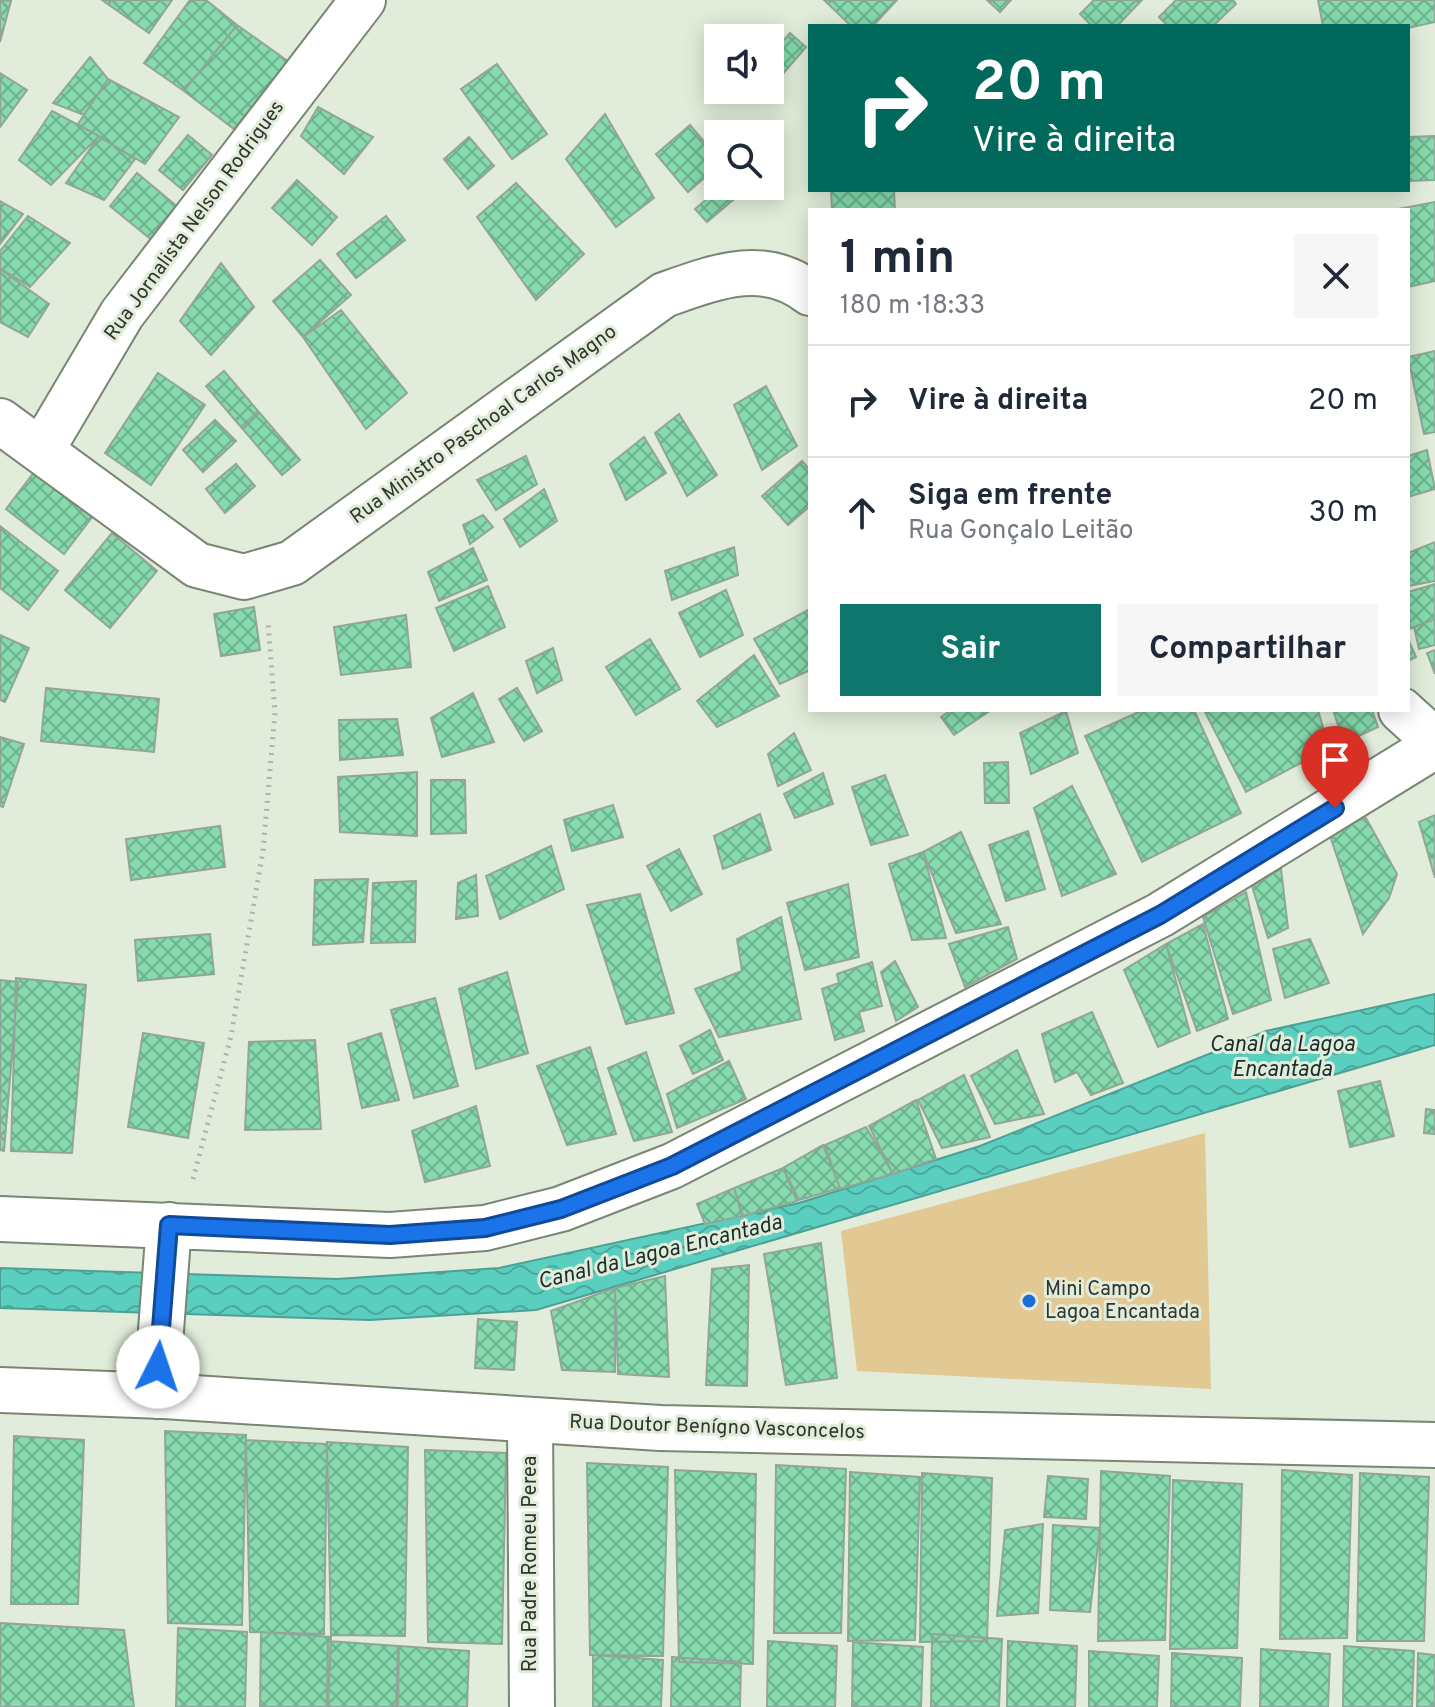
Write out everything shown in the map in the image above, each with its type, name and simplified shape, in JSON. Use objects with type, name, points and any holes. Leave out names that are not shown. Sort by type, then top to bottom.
[{"type":"main road","name":"Rua Jornalista Nelson Rodrigues","points":[[41,451],[122,314],[363,0]]},
{"type":"main road","name":"Rua Ministro Paschoal Carlos Magno","points":[[244,574],[292,563],[664,295],[700,282],[769,272],[791,278],[808,291]]},
{"type":"main road","points":[[0,421],[197,565],[244,574]]},
{"type":"main road","points":[[0,1219],[390,1235],[485,1228],[561,1209],[672,1166],[1160,915],[1435,744],[1403,712]]},
{"type":"main road","points":[[156,1396],[173,1225]]},
{"type":"main road","name":"Rua Doutor Benígno Vasconcelos","points":[[0,1390],[156,1396],[660,1428],[1435,1445]]},
{"type":"main road","name":"Rua Padre Romeu Perea","points":[[530,1421],[532,1707]]},
{"type":"path","points":[[173,1225],[203,1146],[231,1036],[263,851],[275,713],[244,574]]},
{"type":"shaded area","name":"Mini Campo Lagoa Encantada","points":[[1205,1133],[1211,1389],[857,1371],[841,1231]]},
{"type":"water","name":"Canal da Lagoa Encantada","points":[[1435,994],[1435,1045],[536,1310],[370,1320],[0,1308],[0,1268],[337,1279],[499,1268],[799,1203],[980,1146],[1266,1031]]},
{"type":"building","points":[[0,0],[11,1],[0,42]]},
{"type":"building","points":[[102,0],[172,0],[149,33]]},
{"type":"building","points":[[190,0],[206,0],[237,25],[184,91],[144,63]]},
{"type":"building","points":[[824,0],[897,0],[875,24],[849,24]]},
{"type":"building","points":[[987,0],[1011,0],[1000,12]]},
{"type":"building","points":[[1094,0],[1142,0],[1119,24],[1090,24],[1080,14]]},
{"type":"building","points":[[1176,0],[1233,0],[1236,4],[1215,24],[1166,24],[1159,17]]},
{"type":"building","points":[[1318,0],[1435,0],[1435,22],[1410,28],[1410,24],[1323,24]]},
{"type":"building","points":[[237,25],[289,62],[234,129],[184,91]]},
{"type":"building","points":[[790,33],[806,47],[784,73],[784,40]]},
{"type":"building","points":[[90,57],[108,79],[84,115],[53,103]]},
{"type":"building","points":[[497,64],[547,134],[512,159],[461,89]]},
{"type":"building","points":[[0,73],[27,90],[0,127]]},
{"type":"building","points":[[108,79],[179,117],[145,164],[78,124]]},
{"type":"building","points":[[318,107],[373,137],[344,174],[301,136]]},
{"type":"building","points":[[52,111],[99,136],[51,185],[19,160]]},
{"type":"building","points":[[605,114],[654,198],[616,227],[566,159]]},
{"type":"building","points":[[690,125],[704,142],[704,178],[688,192],[656,154]]},
{"type":"building","points":[[188,135],[212,155],[183,190],[159,170]]},
{"type":"building","points":[[99,136],[135,159],[104,200],[66,183]]},
{"type":"building","points":[[1435,136],[1435,180],[1410,181],[1410,137]]},
{"type":"building","points":[[469,137],[494,166],[468,189],[444,159]]},
{"type":"building","points":[[137,173],[179,208],[153,241],[110,206]]},
{"type":"building","points":[[297,180],[337,217],[312,245],[272,208]]},
{"type":"building","points":[[516,183],[584,254],[536,300],[477,217]]},
{"type":"building","points":[[831,192],[894,192],[895,208],[832,208]]},
{"type":"building","points":[[706,200],[733,200],[707,222],[695,209]]},
{"type":"building","points":[[0,201],[23,214],[0,244]]},
{"type":"building","points":[[1435,202],[1435,281],[1410,287],[1410,208],[1404,208]]},
{"type":"building","points":[[28,216],[70,243],[30,287],[0,268],[0,251]]},
{"type":"building","points":[[386,216],[405,240],[356,278],[337,254]]},
{"type":"building","points":[[320,260],[351,295],[303,337],[273,301]]},
{"type":"building","points":[[221,263],[254,307],[211,355],[180,321]]},
{"type":"building","points":[[0,269],[49,304],[28,337],[0,322]]},
{"type":"building","points":[[341,310],[407,393],[366,429],[303,337]]},
{"type":"building","points":[[1435,351],[1435,432],[1424,434],[1410,357]]},
{"type":"building","points":[[224,371],[258,411],[241,427],[206,386]]},
{"type":"building","points":[[158,373],[205,405],[151,485],[105,453]]},
{"type":"building","points":[[766,386],[797,446],[762,470],[734,405]]},
{"type":"building","points":[[258,411],[300,460],[282,475],[241,427]]},
{"type":"building","points":[[679,414],[717,475],[687,496],[655,433]]},
{"type":"building","points":[[215,420],[236,441],[203,472],[183,450]]},
{"type":"building","points":[[644,437],[666,473],[626,500],[610,464]]},
{"type":"building","points":[[1427,450],[1435,489],[1410,496],[1410,455]]},
{"type":"building","points":[[526,456],[537,484],[496,510],[477,480]]},
{"type":"building","points":[[802,461],[808,468],[808,508],[788,525],[762,496]]},
{"type":"building","points":[[236,464],[255,486],[225,513],[206,489]]},
{"type":"building","points":[[35,471],[93,516],[64,554],[6,509]]},
{"type":"building","points":[[544,489],[557,521],[520,547],[504,519]]},
{"type":"building","points":[[483,515],[493,527],[470,544],[463,525]]},
{"type":"building","points":[[0,526],[58,571],[28,610],[0,588]]},
{"type":"building","points":[[112,533],[157,571],[110,628],[65,590]]},
{"type":"building","points":[[1435,542],[1435,581],[1410,586],[1410,552]]},
{"type":"building","points":[[734,547],[738,575],[672,600],[665,571]]},
{"type":"building","points":[[473,548],[487,580],[439,601],[428,572]]},
{"type":"building","points":[[1435,584],[1435,619],[1410,629],[1410,591]]},
{"type":"building","points":[[488,586],[505,627],[454,651],[436,608]]},
{"type":"building","points":[[726,590],[743,635],[700,657],[679,613]]},
{"type":"building","points":[[254,607],[260,650],[221,656],[214,614]]},
{"type":"building","points":[[808,610],[808,671],[780,684],[754,639]]},
{"type":"building","points":[[406,615],[411,667],[341,675],[334,627]]},
{"type":"building","points":[[1435,619],[1435,645],[1419,649],[1414,627]]},
{"type":"building","points":[[0,635],[29,648],[5,702],[0,700]]},
{"type":"building","points":[[650,639],[680,689],[636,715],[606,667]]},
{"type":"building","points":[[1410,644],[1416,657],[1410,660]]},
{"type":"building","points":[[553,648],[562,680],[537,693],[526,661]]},
{"type":"building","points":[[1435,650],[1435,674],[1427,653]]},
{"type":"building","points":[[754,655],[779,696],[717,727],[697,701]]},
{"type":"building","points":[[46,688],[159,699],[154,752],[41,741]]},
{"type":"building","points":[[517,688],[542,731],[524,741],[499,699]]},
{"type":"building","points":[[473,693],[494,742],[442,757],[431,718]]},
{"type":"building","points":[[948,712],[988,712],[954,735],[941,717]]},
{"type":"building","points":[[1066,712],[1078,753],[1031,774],[1020,733]]},
{"type":"building","points":[[1139,712],[1195,712],[1241,813],[1142,862],[1085,736]]},
{"type":"building","points":[[1205,712],[1319,712],[1329,748],[1246,792]]},
{"type":"building","points":[[1334,712],[1373,712],[1378,727],[1344,743]]},
{"type":"building","points":[[397,719],[403,755],[340,760],[339,720]]},
{"type":"building","points":[[794,733],[811,770],[778,786],[768,754]]},
{"type":"building","points":[[0,737],[24,744],[3,807],[0,806]]},
{"type":"building","points":[[1008,762],[1009,803],[985,803],[984,763]]},
{"type":"building","points":[[417,772],[417,836],[340,832],[338,777]]},
{"type":"building","points":[[823,773],[833,804],[795,818],[784,794]]},
{"type":"building","points":[[885,775],[908,835],[871,845],[852,787]]},
{"type":"building","points":[[431,780],[465,780],[466,833],[431,834]]},
{"type":"building","points":[[1072,786],[1116,874],[1062,896],[1034,808]]},
{"type":"building","points":[[613,805],[623,837],[572,851],[564,820]]},
{"type":"building","points":[[760,814],[771,850],[723,869],[714,836]]},
{"type":"building","points":[[1435,815],[1435,878],[1419,822]]},
{"type":"building","points":[[1366,818],[1397,874],[1389,898],[1363,934],[1328,830]]},
{"type":"building","points":[[220,826],[225,867],[131,880],[126,839]]},
{"type":"building","points":[[1028,831],[1045,889],[1006,901],[989,845]]},
{"type":"building","points":[[961,832],[1001,924],[956,933],[923,852]]},
{"type":"building","points":[[551,846],[564,889],[500,919],[486,876]]},
{"type":"building","points":[[679,849],[702,894],[671,911],[647,866]]},
{"type":"building","points":[[923,852],[946,938],[912,940],[889,864]]},
{"type":"building","points":[[1281,869],[1288,928],[1268,938],[1252,886]]},
{"type":"building","points":[[476,875],[478,916],[456,919],[458,883]]},
{"type":"building","points":[[368,879],[363,942],[313,945],[315,880]]},
{"type":"building","points":[[416,881],[415,942],[371,943],[373,883]]},
{"type":"building","points":[[848,884],[859,957],[805,970],[787,903]]},
{"type":"building","points":[[1246,892],[1271,1000],[1233,1014],[1203,917]]},
{"type":"building","points":[[640,894],[674,1013],[626,1024],[587,905]]},
{"type":"building","points":[[781,917],[801,1019],[719,1037],[695,989],[742,971],[737,939]]},
{"type":"building","points":[[1203,924],[1228,1019],[1197,1031],[1166,944]]},
{"type":"building","points":[[1008,927],[1017,959],[965,987],[949,944]]},
{"type":"building","points":[[210,934],[214,974],[138,981],[135,940]]},
{"type":"building","points":[[1310,939],[1329,983],[1285,998],[1273,949]]},
{"type":"building","points":[[1166,944],[1190,1033],[1158,1047],[1124,970]]},
{"type":"building","points":[[895,961],[918,1007],[896,1021],[881,972]]},
{"type":"building","points":[[872,962],[882,1006],[859,1012],[864,1031],[835,1040],[822,989],[839,983],[837,974]]},
{"type":"building","points":[[507,972],[528,1053],[476,1069],[459,989]]},
{"type":"building","points":[[16,978],[86,985],[72,1153],[11,1151]]},
{"type":"building","points":[[0,980],[18,982],[4,1151],[0,1150]]},
{"type":"building","points":[[435,998],[458,1086],[414,1098],[391,1010]]},
{"type":"building","points":[[1092,1012],[1123,1083],[1091,1095],[1077,1072],[1055,1082],[1042,1034]]},
{"type":"building","points":[[710,1030],[723,1060],[693,1074],[680,1046]]},
{"type":"building","points":[[143,1033],[204,1043],[188,1138],[128,1127]]},
{"type":"building","points":[[381,1033],[399,1100],[362,1108],[348,1044]]},
{"type":"building","points":[[315,1040],[321,1129],[245,1130],[249,1042]]},
{"type":"building","points":[[590,1047],[616,1134],[567,1145],[537,1066]]},
{"type":"building","points":[[1017,1050],[1044,1114],[995,1124],[971,1076]]},
{"type":"building","points":[[646,1052],[672,1132],[634,1141],[608,1068]]},
{"type":"building","points":[[729,1061],[746,1099],[677,1128],[667,1094]]},
{"type":"building","points":[[964,1075],[990,1137],[942,1148],[918,1100]]},
{"type":"building","points":[[1380,1081],[1394,1136],[1350,1147],[1338,1091]]},
{"type":"building","points":[[916,1100],[936,1159],[893,1174],[869,1126]]},
{"type":"building","points":[[476,1106],[490,1166],[425,1182],[412,1131]]},
{"type":"building","points":[[1426,1109],[1435,1110],[1435,1134],[1424,1133]]},
{"type":"building","points":[[866,1127],[893,1174],[840,1189],[825,1145]]},
{"type":"building","points":[[823,1145],[840,1188],[799,1200],[783,1168]]},
{"type":"building","points":[[783,1168],[797,1201],[743,1216],[734,1188]]},
{"type":"building","points":[[734,1188],[742,1216],[705,1224],[697,1204]]},
{"type":"building","points":[[821,1243],[837,1378],[786,1385],[764,1254]]},
{"type":"building","points":[[749,1265],[747,1386],[706,1385],[712,1269]]},
{"type":"building","points":[[665,1276],[669,1377],[618,1374],[615,1288]]},
{"type":"building","points":[[615,1288],[615,1372],[562,1370],[551,1311]]},
{"type":"building","points":[[478,1319],[517,1322],[514,1370],[475,1368]]},
{"type":"building","points":[[165,1431],[246,1435],[242,1625],[168,1623]]},
{"type":"building","points":[[14,1436],[84,1440],[78,1604],[11,1604]]},
{"type":"building","points":[[246,1440],[327,1444],[324,1634],[250,1632]]},
{"type":"building","points":[[327,1442],[408,1447],[405,1636],[331,1635]]},
{"type":"building","points":[[425,1450],[506,1453],[502,1644],[428,1642]]},
{"type":"building","points":[[587,1463],[668,1467],[663,1656],[590,1655]]},
{"type":"building","points":[[776,1465],[846,1469],[841,1633],[774,1633]]},
{"type":"building","points":[[675,1470],[756,1474],[753,1664],[679,1662]]},
{"type":"building","points":[[1282,1470],[1352,1475],[1347,1638],[1280,1639]]},
{"type":"building","points":[[1101,1471],[1170,1476],[1165,1640],[1098,1641]]},
{"type":"building","points":[[850,1472],[920,1477],[915,1640],[848,1641]]},
{"type":"building","points":[[922,1473],[992,1478],[987,1641],[920,1642]]},
{"type":"building","points":[[1360,1473],[1429,1477],[1424,1641],[1357,1641]]},
{"type":"building","points":[[1048,1476],[1088,1479],[1086,1519],[1044,1517]]},
{"type":"building","points":[[1173,1480],[1242,1484],[1237,1648],[1170,1649]]},
{"type":"building","points":[[1043,1524],[1038,1613],[997,1616],[1005,1530]]},
{"type":"building","points":[[1053,1525],[1100,1528],[1090,1612],[1050,1610]]},
{"type":"building","points":[[0,1623],[124,1630],[134,1707],[0,1707]]},
{"type":"building","points":[[178,1628],[247,1632],[245,1707],[176,1707]]},
{"type":"building","points":[[261,1632],[331,1637],[328,1707],[260,1707]]},
{"type":"building","points":[[932,1634],[1002,1639],[999,1707],[931,1707]]},
{"type":"building","points":[[328,1641],[398,1646],[396,1707],[327,1707]]},
{"type":"building","points":[[768,1641],[837,1646],[835,1707],[767,1707]]},
{"type":"building","points":[[1008,1641],[1077,1646],[1075,1707],[1007,1707]]},
{"type":"building","points":[[853,1642],[923,1647],[921,1707],[852,1707]]},
{"type":"building","points":[[399,1646],[469,1651],[467,1707],[398,1707]]},
{"type":"building","points":[[1344,1646],[1414,1651],[1412,1707],[1343,1707]]},
{"type":"building","points":[[1261,1649],[1330,1654],[1328,1707],[1260,1707]]},
{"type":"building","points":[[1089,1651],[1159,1656],[1157,1707],[1089,1707]]},
{"type":"building","points":[[1172,1653],[1242,1658],[1240,1707],[1171,1707]]},
{"type":"building","points":[[1418,1653],[1435,1655],[1435,1707],[1417,1707]]},
{"type":"building","points":[[593,1655],[663,1660],[661,1707],[593,1707]]},
{"type":"building","points":[[672,1657],[741,1662],[740,1707],[671,1707]]},
{"type":"place","name":"Mini Campo Lagoa Encantada","points":[[1029,1301]]},
{"type":"route","points":[[158,1367],[169,1225],[390,1235],[485,1228],[561,1209],[672,1166],[1160,915],[1335,808]]}]
